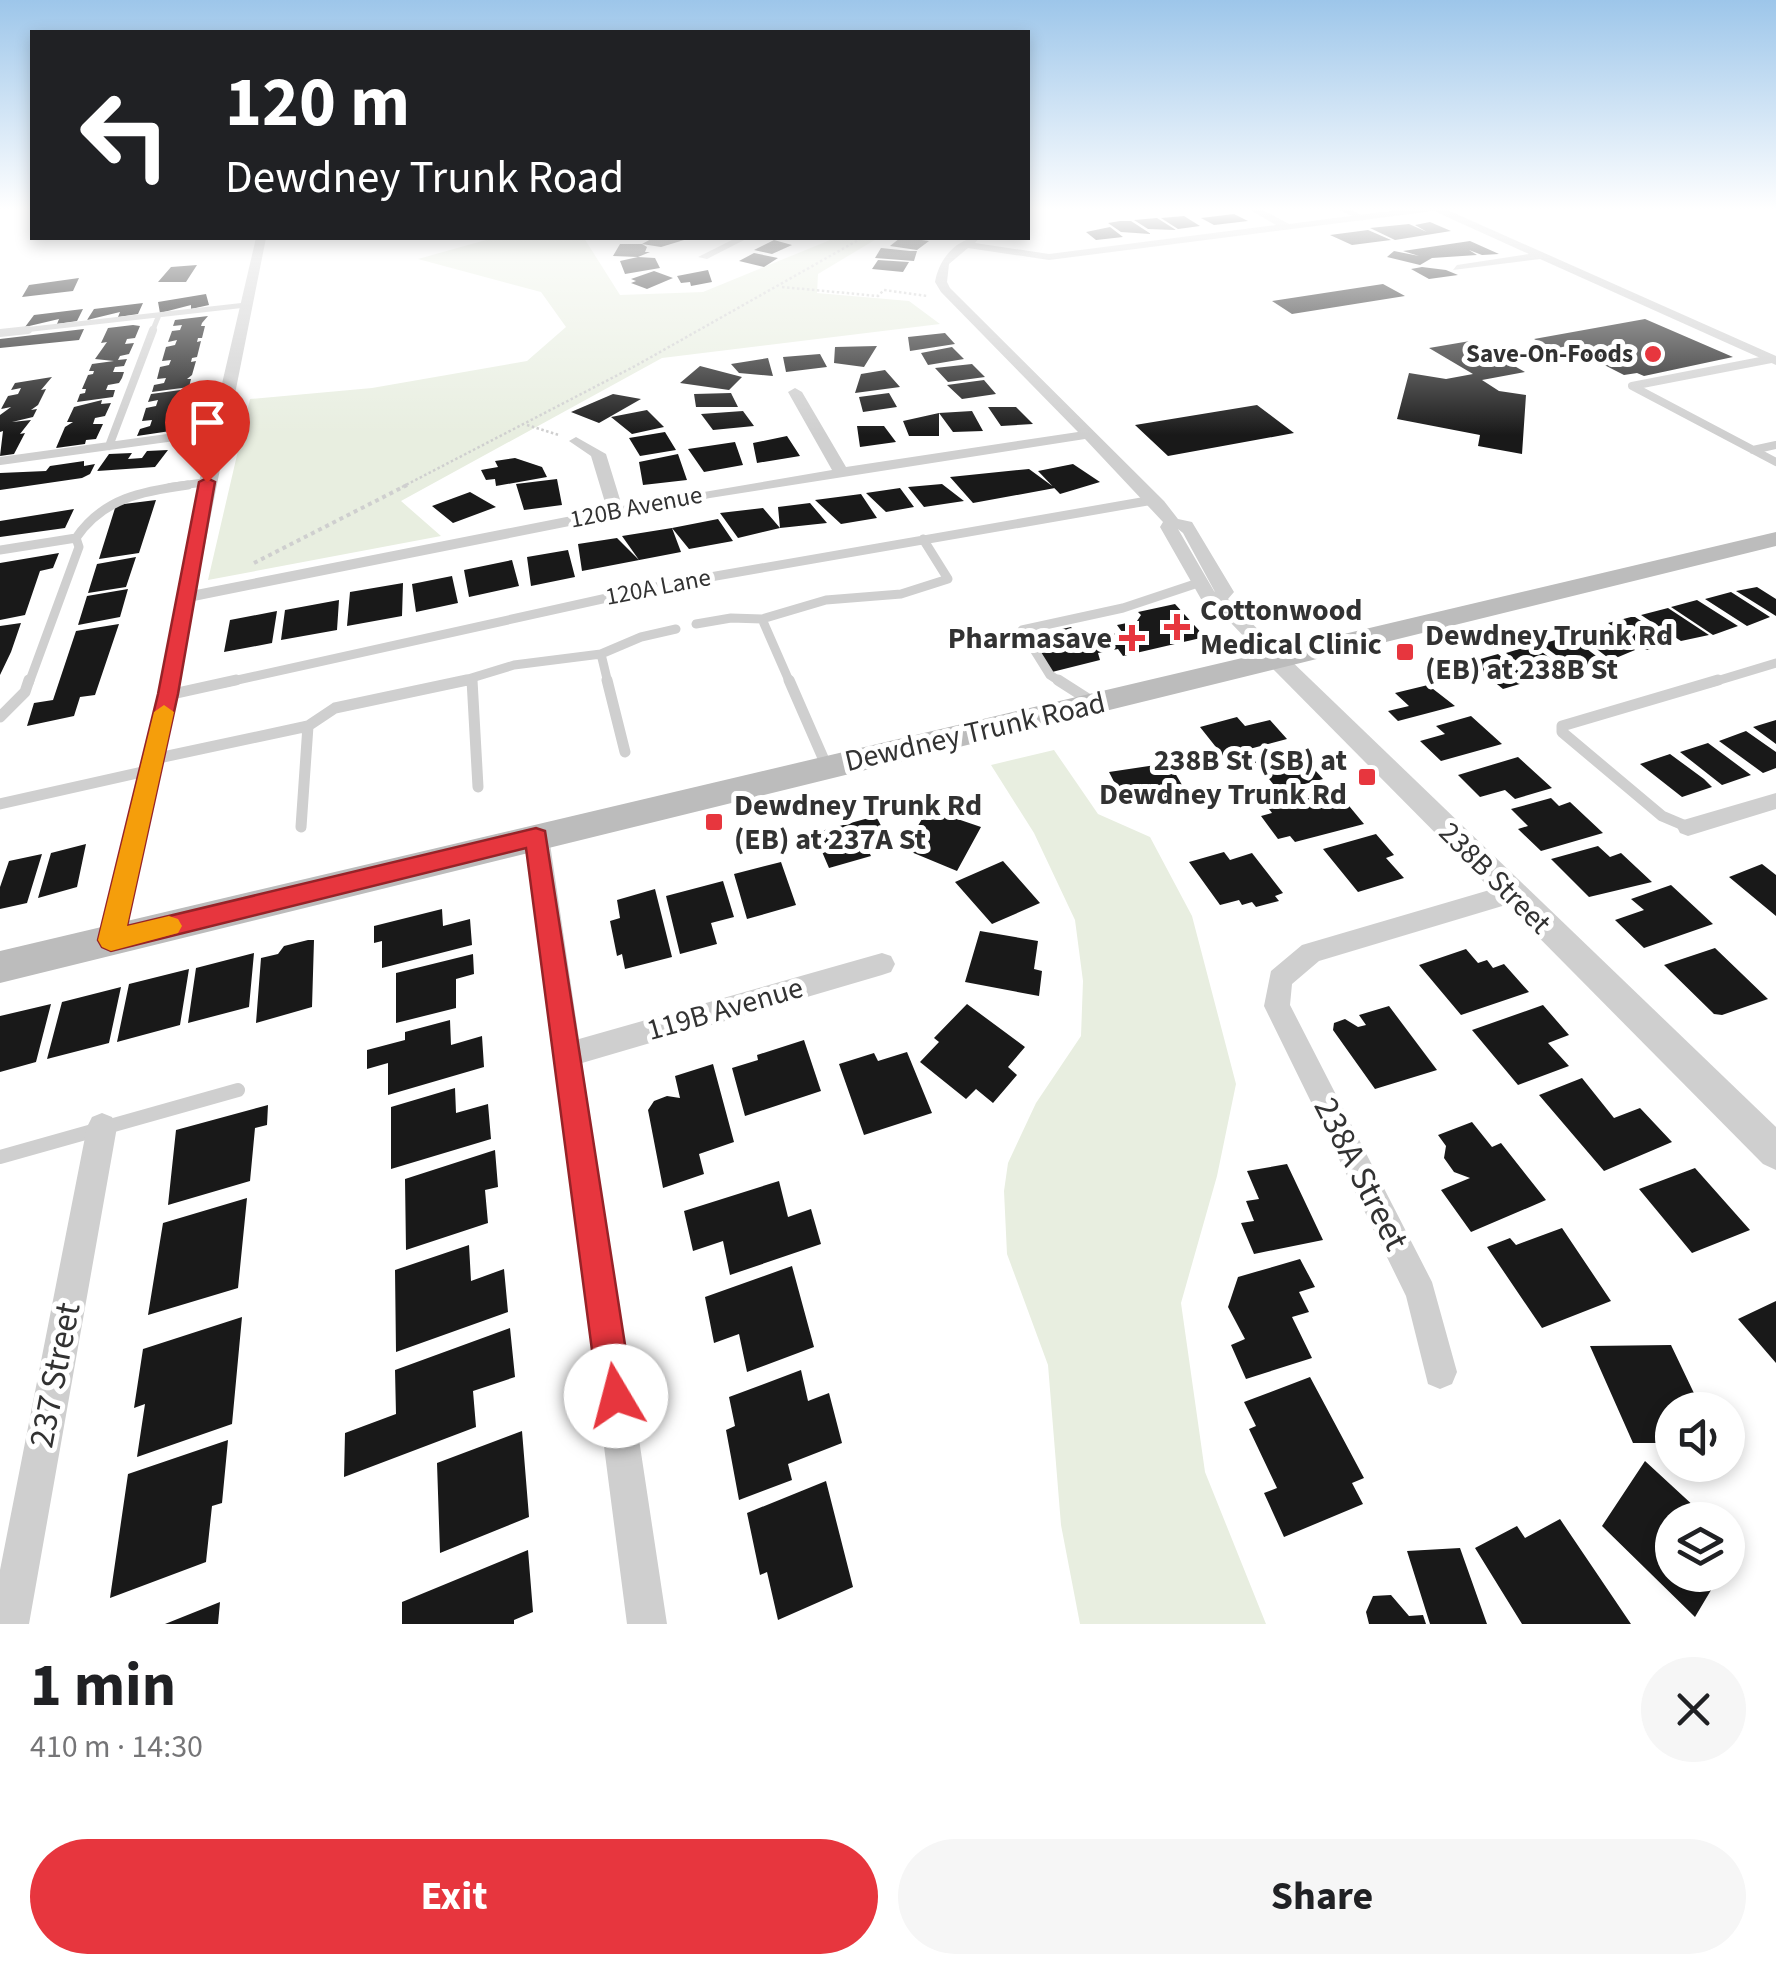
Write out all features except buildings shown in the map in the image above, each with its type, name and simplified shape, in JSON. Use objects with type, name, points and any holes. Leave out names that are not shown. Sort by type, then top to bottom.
[{"type":"main road","name":"Dewdney Trunk Road","points":[[0,967],[1776,539]]},
{"type":"street","points":[[111,940],[168,694],[207,482],[251,284]]},
{"type":"street","points":[[942,284],[949,295]]},
{"type":"street","points":[[1603,284],[1774,360]]},
{"type":"street","name":"238B Street","points":[[949,295],[1172,523],[1186,526],[1225,592],[1218,599]]},
{"type":"street","points":[[795,392],[841,472]]},
{"type":"street","name":"120B Avenue","points":[[188,597],[616,511],[1086,435]]},
{"type":"street","points":[[576,440],[598,454],[616,511]]},
{"type":"street","name":"238B Street","points":[[1172,523],[1168,527],[1207,596],[1218,599],[1510,894],[1776,1152]]},
{"type":"street","points":[[1688,827],[1776,801]]},
{"type":"street","points":[[536,837],[647,1624]]},
{"type":"street","name":"238A Street","points":[[1440,1372],[1421,1293],[1276,1006],[1280,979],[1311,952],[1510,894]]},
{"type":"street","name":"119B Avenue","points":[[568,1054],[882,964]]},
{"type":"street","name":"237 Street","points":[[9,1624],[102,1127]]},
{"type":"lane","points":[[0,334],[246,305]]},
{"type":"lane","points":[[109,446],[159,315]]},
{"type":"lane","points":[[1774,360],[1632,386],[1776,462]]},
{"type":"lane","points":[[0,462],[218,431]]},
{"type":"lane","points":[[1752,450],[1776,445]]},
{"type":"lane","points":[[0,550],[76,538],[90,518],[112,502],[140,493],[207,482]]},
{"type":"lane","name":"120A Lane","points":[[168,694],[670,584],[1153,500]]},
{"type":"lane","points":[[0,717],[25,692],[80,546],[76,538]]},
{"type":"lane","points":[[696,624],[731,618],[762,619],[826,600],[901,594],[948,579],[923,539]]},
{"type":"lane","points":[[1094,703],[1050,676],[1022,630],[1120,609],[1161,596],[1180,584],[1198,583]]},
{"type":"lane","points":[[762,619],[827,767]]},
{"type":"lane","points":[[0,804],[308,726],[336,708],[472,679],[514,665],[601,654],[641,637],[676,629]]},
{"type":"lane","points":[[601,654],[625,752]]},
{"type":"lane","points":[[1688,827],[1662,816],[1562,732],[1562,726],[1776,663]]},
{"type":"lane","points":[[472,679],[478,787]]},
{"type":"lane","points":[[301,827],[308,726]]},
{"type":"lane","points":[[0,1156],[238,1090]]},
{"type":"path","points":[[250,565],[526,425],[784,284]]},
{"type":"path","points":[[779,287],[878,296],[884,290],[933,297],[949,295]]},
{"type":"path","points":[[526,425],[576,440]]},
{"type":"shaded area","points":[[510,284],[613,284],[620,295],[703,292],[723,284],[817,284],[817,293],[909,301],[940,324],[662,358],[401,501],[441,536],[208,580],[250,399],[372,388],[527,361],[566,327],[541,292]]},
{"type":"shaded area","points":[[1054,750],[1098,814],[1150,837],[1192,916],[1236,1084],[1217,1176],[1181,1303],[1205,1472],[1266,1624],[1080,1624],[1061,1525],[1048,1365],[1007,1254],[1004,1191],[1008,1163],[1036,1103],[1081,1036],[1083,981],[1075,920],[1034,833],[991,765]]},
{"type":"slow traffic","points":[[164,712],[111,940],[169,926]]},
{"type":"place","name":"Save-On-Foods","points":[[1653,354]]},
{"type":"place","name":"Cottonwood Medical Clinic","points":[[1177,627]]},
{"type":"place","name":"Pharmasave","points":[[1132,638]]},
{"type":"place","name":"Dewdney Trunk Rd (EB) at 238B St","points":[[1405,652]]},
{"type":"place","name":"238B St (SB) at Dewdney Trunk Rd","points":[[1367,777]]},
{"type":"place","name":"Dewdney Trunk Rd (EB) at 237A St","points":[[714,822]]},
{"type":"route","points":[[207,482],[168,694],[111,940],[536,837],[616,1396]]}]
